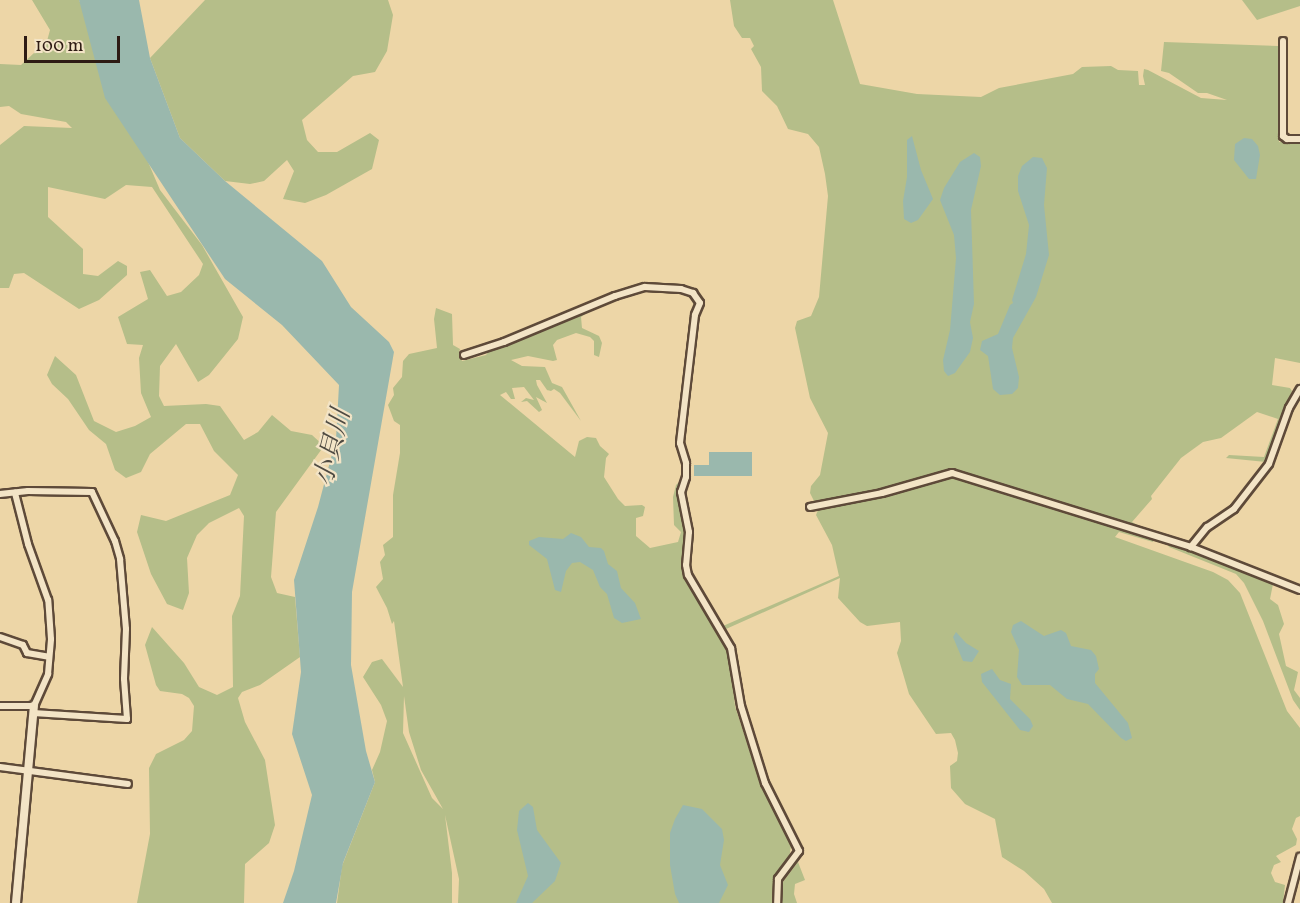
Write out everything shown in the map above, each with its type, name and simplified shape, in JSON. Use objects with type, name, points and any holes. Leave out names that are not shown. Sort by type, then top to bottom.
[{"type":"street","points":[[1283,40],[1286,45],[1283,136],[1287,139],[1300,139]]},
{"type":"street","points":[[464,355],[504,342],[615,296],[645,287],[681,289],[693,293],[700,303],[695,315],[680,443],[686,463],[686,477],[681,492],[689,532],[686,565],[688,574],[731,648],[741,706],[765,783],[798,851],[778,879],[777,903]]},
{"type":"street","points":[[1191,547],[1207,527],[1234,509],[1269,464],[1289,408],[1300,388]]},
{"type":"street","points":[[810,507],[882,493],[952,473],[1191,547],[1300,590]]},
{"type":"street","points":[[0,494],[28,491],[92,492],[115,541],[124,598],[124,679],[127,719],[0,706]]},
{"type":"street","points":[[15,494],[28,543],[48,600],[51,622],[48,674],[34,709],[16,903]]},
{"type":"street","points":[[0,637],[23,645],[27,652],[49,657]]},
{"type":"street","points":[[0,767],[128,783]]},
{"type":"street","points":[[1288,903],[1300,857]]},
{"type":"green space","points":[[32,0],[79,0],[160,190],[202,245],[243,317],[238,339],[209,375],[198,382],[176,344],[160,366],[159,396],[164,406],[206,404],[220,406],[244,440],[258,432],[272,415],[291,431],[312,435],[324,446],[276,512],[271,577],[277,593],[295,597],[300,657],[260,685],[242,692],[238,698],[245,722],[265,760],[275,825],[269,843],[245,864],[244,903],[137,903],[150,834],[149,768],[156,754],[184,740],[192,731],[194,706],[189,698],[182,694],[160,691],[156,685],[145,645],[152,627],[184,663],[199,687],[217,695],[233,687],[232,616],[240,596],[244,516],[239,508],[209,523],[197,535],[187,558],[189,593],[183,610],[167,604],[151,574],[137,532],[141,515],[166,521],[230,495],[238,475],[214,451],[200,424],[186,424],[150,454],[141,472],[126,478],[115,470],[106,444],[89,430],[68,399],[52,384],[47,375],[55,356],[76,375],[94,421],[116,432],[135,426],[151,417],[141,393],[139,358],[143,345],[127,344],[118,317],[148,299],[140,272],[150,270],[167,296],[181,292],[199,275],[203,264],[152,187],[126,185],[105,199],[48,187],[48,217],[83,249],[83,274],[98,276],[118,261],[127,266],[127,275],[99,300],[79,309],[24,273],[14,274],[9,288],[0,288],[0,145],[24,126],[72,128],[66,122],[21,114],[9,106],[0,107],[0,64],[21,65],[47,41],[50,30]]},
{"type":"green space","points":[[205,0],[388,0],[393,15],[387,51],[375,72],[353,76],[302,120],[307,140],[318,152],[337,152],[370,133],[379,140],[372,169],[326,195],[305,203],[283,199],[294,171],[287,160],[264,181],[250,184],[225,181],[180,138],[150,58]]},
{"type":"green space","points":[[730,0],[833,0],[860,84],[917,94],[981,97],[999,88],[1073,74],[1082,67],[1111,66],[1118,70],[1138,71],[1139,85],[1145,85],[1144,69],[1201,98],[1227,100],[1207,93],[1198,93],[1169,73],[1161,71],[1164,42],[1278,46],[1281,49],[1279,142],[1300,142],[1300,363],[1275,358],[1272,385],[1290,388],[1292,391],[1266,462],[1226,458],[1229,455],[1264,457],[1278,419],[1257,412],[1221,438],[1203,442],[1181,458],[1151,496],[1152,499],[1132,522],[1147,530],[1153,542],[1119,532],[1115,537],[1213,572],[1228,580],[1240,593],[1287,711],[1300,728],[1300,816],[1296,818],[1292,829],[1297,839],[1296,845],[1276,856],[1281,862],[1274,865],[1271,873],[1275,882],[1285,885],[1283,903],[1052,903],[1044,889],[1024,871],[1002,857],[995,819],[965,804],[951,788],[950,766],[957,761],[958,753],[955,740],[951,733],[936,734],[909,694],[897,653],[901,641],[900,622],[867,626],[860,622],[838,598],[840,578],[717,633],[729,653],[735,706],[760,783],[791,846],[789,859],[773,880],[774,903],[458,903],[459,879],[445,815],[452,873],[452,903],[337,903],[342,866],[375,782],[372,770],[380,752],[387,721],[381,705],[363,677],[372,662],[382,659],[403,687],[394,621],[392,624],[376,587],[383,579],[380,562],[385,555],[383,545],[393,537],[393,495],[400,453],[400,425],[394,421],[388,405],[394,395],[393,388],[402,377],[403,361],[409,354],[437,348],[434,319],[436,308],[452,314],[453,345],[460,349],[462,361],[486,355],[489,351],[591,310],[581,317],[582,328],[599,336],[602,343],[599,357],[594,355],[594,341],[590,337],[576,333],[557,340],[553,345],[557,360],[528,356],[511,360],[522,366],[545,367],[552,383],[562,387],[581,421],[560,393],[554,389],[547,390],[540,380],[536,380],[537,385],[547,403],[536,397],[542,410],[539,412],[527,401],[521,402],[526,398],[534,400],[524,387],[512,388],[515,399],[511,399],[506,392],[500,395],[575,457],[579,441],[587,437],[596,438],[600,446],[609,454],[606,458],[604,477],[618,499],[625,506],[642,505],[645,507],[643,516],[636,518],[636,536],[650,548],[678,542],[681,532],[674,525],[673,497],[676,485],[681,480],[678,500],[685,531],[682,563],[689,583],[716,629],[839,576],[832,545],[816,515],[818,510],[834,508],[831,500],[814,501],[810,493],[811,486],[820,475],[828,433],[810,398],[795,328],[797,321],[811,316],[819,297],[828,196],[825,174],[819,147],[808,134],[788,129],[777,106],[762,91],[761,67],[751,49],[754,46],[750,38],[742,38],[734,26]],"holes":[[[404,696],[409,732],[421,770],[443,809],[432,798],[403,733]]]},
{"type":"green space","points":[[1242,0],[1300,0],[1300,6],[1257,20]]},
{"type":"green space","points":[[1167,543],[1270,580],[1273,584],[1270,599],[1278,605],[1284,624],[1279,634],[1286,666],[1298,672],[1294,690],[1300,698],[1300,710],[1293,700],[1263,621],[1244,583],[1236,574],[1169,547]]},
{"type":"green space","points":[[798,862],[805,880],[795,884],[794,894],[797,903],[782,903],[780,886]]},
{"type":"water","name":"小貝川","points":[[79,0],[139,0],[150,58],[180,138],[225,181],[322,261],[351,307],[389,342],[394,352],[352,592],[351,665],[366,751],[375,782],[343,863],[336,903],[283,903],[294,871],[312,795],[292,734],[301,672],[294,580],[318,507],[336,439],[339,385],[282,325],[225,279],[105,98]]},
{"type":"water","points":[[912,136],[921,170],[933,199],[918,220],[911,223],[904,219],[903,201],[907,177],[907,140]]},
{"type":"water","points":[[1244,138],[1252,139],[1258,146],[1260,155],[1256,179],[1249,179],[1234,160],[1235,144]]},
{"type":"water","points":[[974,153],[980,157],[981,166],[971,210],[974,304],[970,322],[973,338],[970,352],[955,373],[948,376],[944,371],[943,360],[950,330],[956,258],[954,235],[940,200],[944,188],[960,162]]},
{"type":"water","points":[[1033,157],[1042,158],[1047,168],[1044,205],[1049,255],[1036,297],[1013,338],[1012,348],[1019,377],[1018,388],[1012,394],[1000,395],[993,389],[988,356],[980,350],[982,341],[998,334],[1010,305],[1013,303],[1026,254],[1029,225],[1018,191],[1018,176],[1022,166]]},
{"type":"water","points":[[709,452],[752,452],[752,476],[694,476],[694,465],[709,465]]},
{"type":"water","points":[[571,533],[581,537],[589,547],[601,548],[604,551],[608,564],[617,571],[621,588],[635,603],[641,619],[622,623],[614,618],[607,594],[600,587],[593,570],[580,562],[572,563],[566,571],[561,592],[555,590],[547,559],[529,545],[529,541],[539,537],[563,539]]},
{"type":"water","points":[[1021,621],[1044,636],[1061,630],[1066,633],[1071,646],[1091,650],[1096,656],[1099,669],[1095,674],[1095,683],[1128,723],[1132,738],[1126,741],[1121,738],[1088,704],[1067,699],[1050,685],[1022,685],[1017,677],[1019,650],[1011,632],[1013,625]]},
{"type":"water","points":[[956,632],[966,643],[979,651],[972,662],[963,661],[953,637]]},
{"type":"water","points":[[992,669],[1000,680],[1011,684],[1010,699],[1030,719],[1033,726],[1029,732],[1020,730],[982,682],[981,674]]},
{"type":"water","points":[[528,803],[533,807],[537,830],[561,863],[555,881],[532,903],[516,903],[528,876],[517,830],[519,811]]},
{"type":"water","points":[[683,805],[702,809],[722,829],[724,840],[720,865],[728,885],[719,903],[679,903],[675,894],[670,865],[670,833]]}]
